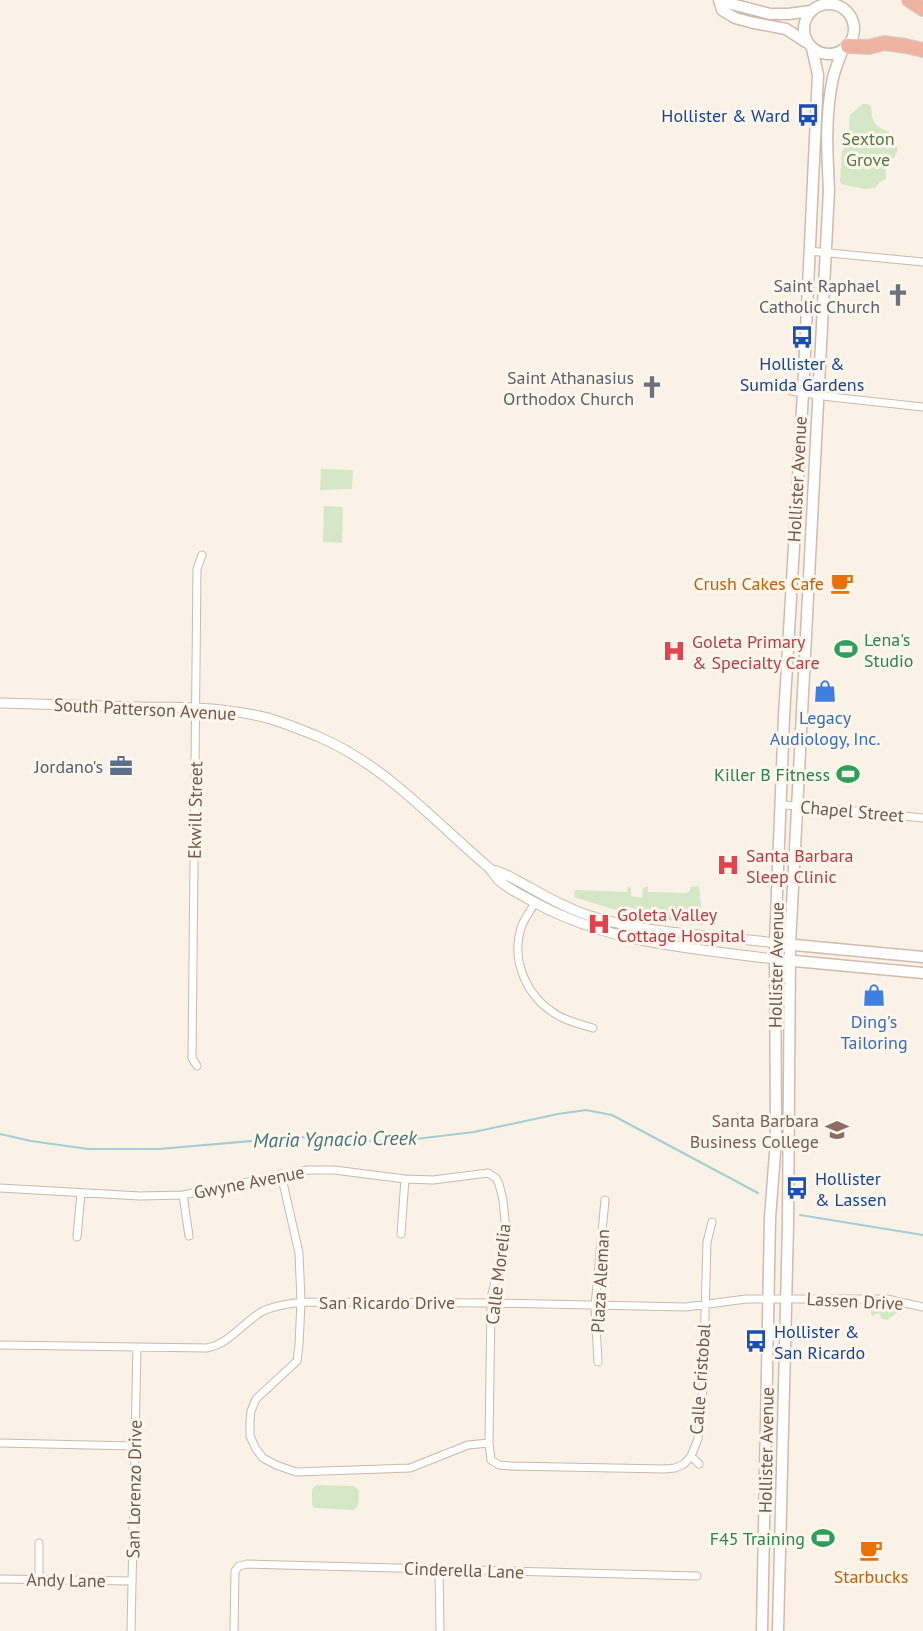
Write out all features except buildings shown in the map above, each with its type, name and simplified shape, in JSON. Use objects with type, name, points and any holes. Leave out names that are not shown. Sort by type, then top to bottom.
[{"type":"highway","points":[[909,0],[923,9]]},
{"type":"highway","points":[[845,48],[869,47],[884,43],[923,50]]},
{"type":"main road","points":[[847,0],[849,15]]},
{"type":"main road","points":[[719,1],[770,14],[788,14],[816,5],[836,4],[843,8],[853,23],[852,39],[845,48],[834,54],[826,55],[818,52],[786,29],[735,18],[722,10],[719,1]]},
{"type":"main road","points":[[809,45],[803,26],[816,5]]},
{"type":"main road","name":"Hollister Avenue","points":[[762,1631],[770,1218],[776,1140],[774,958],[797,392],[809,251],[818,75],[809,45]]},
{"type":"main road","name":"Hollister Avenue","points":[[778,1631],[789,1187],[790,945],[819,395],[828,190],[827,130],[832,82],[845,48]]},
{"type":"main road","name":"South Patterson Avenue","points":[[775,943],[923,957]]},
{"type":"main road","name":"South Patterson Avenue","points":[[774,958],[923,973]]},
{"type":"street","points":[[809,251],[923,262]]},
{"type":"street","points":[[797,392],[923,407]]},
{"type":"street","name":"Ekwill Street","points":[[197,1066],[192,1058],[197,569],[202,555]]},
{"type":"street","name":"South Patterson Avenue","points":[[0,703],[196,708],[234,711],[272,719],[344,749],[393,781],[492,870],[499,882],[558,915],[606,932],[649,943],[683,949],[774,958]]},
{"type":"street","name":"Chapel Street","points":[[780,805],[923,818]]},
{"type":"street","name":"South Patterson Avenue","points":[[492,870],[506,873],[561,904],[610,922],[680,934],[775,943]]},
{"type":"street","points":[[535,903],[521,928],[519,939],[519,958],[524,979],[536,1000],[555,1014],[593,1028]]},
{"type":"street","name":"Gwyne Avenue","points":[[0,1188],[140,1196],[183,1195],[308,1170],[334,1170],[405,1179],[433,1180],[483,1173],[496,1178]]},
{"type":"street","points":[[281,1174],[299,1253],[301,1302],[297,1361],[256,1399],[250,1421],[250,1436],[256,1449],[263,1458],[296,1472],[410,1468],[468,1445],[489,1443]]},
{"type":"street","name":"Calle Morelia","points":[[489,1443],[491,1303],[506,1230],[503,1200],[496,1178]]},
{"type":"street","points":[[401,1234],[405,1179]]},
{"type":"street","points":[[77,1237],[81,1193]]},
{"type":"street","points":[[183,1195],[189,1236]]},
{"type":"street","name":"Plaza Aleman","points":[[598,1362],[595,1306],[605,1200]]},
{"type":"street","name":"Calle Cristobal","points":[[489,1443],[491,1460],[500,1465],[664,1469],[684,1464],[691,1456],[698,1439],[703,1387],[707,1242],[712,1222]]},
{"type":"street","name":"San Ricardo Drive","points":[[0,1345],[207,1348],[219,1345],[262,1312],[280,1305],[301,1302],[686,1307],[735,1300],[786,1299]]},
{"type":"street","name":"Lassen Drive","points":[[786,1299],[887,1299],[923,1307]]},
{"type":"street","name":"San Lorenzo Drive","points":[[131,1631],[137,1347]]},
{"type":"street","points":[[0,1443],[135,1446]]},
{"type":"street","points":[[691,1456],[699,1464]]},
{"type":"street","points":[[39,1543],[39,1580]]},
{"type":"street","name":"Cinderella Lane","points":[[234,1631],[235,1571],[239,1566],[247,1564],[697,1576]]},
{"type":"street","points":[[440,1569],[440,1631]]},
{"type":"street","name":"Andy Lane","points":[[0,1579],[132,1581]]},
{"type":"green space","name":"Sexton Grove","points":[[863,104],[871,106],[874,122],[888,131],[898,149],[894,158],[885,162],[886,179],[875,188],[865,189],[841,184],[840,181],[842,152],[848,139],[850,115]]},
{"type":"green space","points":[[321,469],[353,470],[352,489],[320,490]]},
{"type":"green space","points":[[324,506],[343,507],[342,543],[323,542]]},
{"type":"green space","points":[[628,886],[631,888],[631,896],[642,898],[643,888],[648,886],[648,892],[686,893],[691,887],[699,886],[703,925],[639,916],[639,910],[628,907],[626,913],[574,897],[575,890],[627,892]]},
{"type":"green space","points":[[872,1302],[881,1302],[883,1308],[888,1303],[894,1305],[897,1313],[887,1320],[881,1318],[879,1313],[872,1316],[869,1306]]},
{"type":"green space","points":[[316,1485],[354,1486],[359,1490],[358,1506],[353,1510],[315,1508],[312,1505],[312,1489]]},
{"type":"waterway","name":"Maria Ygnacio Creek","points":[[0,1134],[88,1149],[159,1149],[298,1137],[391,1142],[474,1132],[586,1110],[612,1115],[758,1193]]},
{"type":"waterway","name":"Maria Ygnacio Creek","points":[[800,1215],[923,1235]]},
{"type":"place","name":"Hollister & Ward","points":[[808,115]]},
{"type":"place","name":"Saint Raphael Catholic Church","points":[[898,295]]},
{"type":"place","name":"Hollister & Sumida Gardens","points":[[802,337]]},
{"type":"place","name":"Saint Athanasius Orthodox Church","points":[[652,387]]},
{"type":"place","name":"Crush Cakes Cafe","points":[[842,583]]},
{"type":"place","name":"Lena's Studio","points":[[846,649]]},
{"type":"place","name":"Goleta Primary & Specialty Care","points":[[674,651]]},
{"type":"place","name":"Legacy Audiology, Inc.","points":[[825,691]]},
{"type":"place","name":"Jordano's","points":[[121,766]]},
{"type":"place","name":"Killer B Fitness","points":[[848,774]]},
{"type":"place","name":"Santa Barbara Sleep Clinic","points":[[728,865]]},
{"type":"place","name":"Goleta Valley Cottage Hospital","points":[[599,924]]},
{"type":"place","name":"Ding's Tailoring","points":[[874,995]]},
{"type":"place","name":"Santa Barbara Business College","points":[[837,1130]]},
{"type":"place","name":"Hollister & Lassen","points":[[797,1188]]},
{"type":"place","name":"Hollister & San Ricardo","points":[[756,1341]]},
{"type":"place","name":"F45 Training","points":[[823,1538]]},
{"type":"place","name":"Starbucks","points":[[871,1550]]}]
